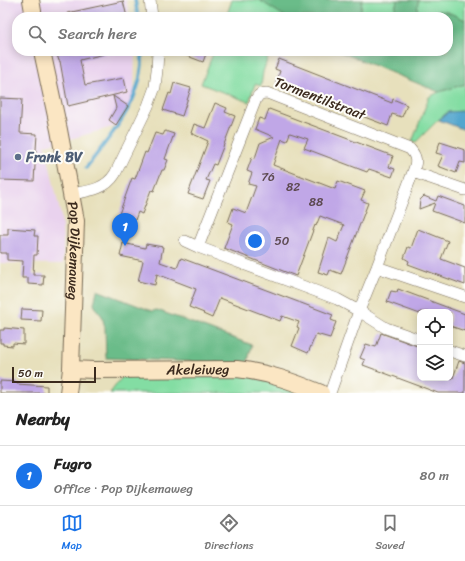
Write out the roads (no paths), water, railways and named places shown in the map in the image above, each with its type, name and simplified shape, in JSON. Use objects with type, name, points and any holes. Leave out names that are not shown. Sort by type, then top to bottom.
[{"type":"street","points":[[31,0],[33,12]]},
{"type":"street","points":[[150,0],[151,12]]},
{"type":"street","points":[[43,56],[71,194]]},
{"type":"street","name":"Pop Dijkemaweg","points":[[68,393],[71,368],[76,221],[71,194],[99,189],[112,180],[148,106],[155,87],[158,56]]},
{"type":"street","name":"Tormentilstraat","points":[[198,247],[258,95],[267,93],[410,149],[416,156],[417,162],[414,172],[378,267],[359,311],[330,393]]},
{"type":"street","points":[[414,172],[465,190]]},
{"type":"street","points":[[185,241],[337,299],[386,328],[417,339]]},
{"type":"street","points":[[378,267],[465,297]]},
{"type":"street","points":[[453,352],[465,356]]},
{"type":"street","name":"Akeleiweg","points":[[71,368],[94,370],[252,370],[281,378],[321,393]]},
{"type":"water","points":[[465,111],[465,130],[439,120],[448,112]]},
{"type":"waterway","points":[[135,0],[137,12]]},
{"type":"waterway","points":[[86,168],[116,128],[133,100],[142,68],[142,56]]},
{"type":"place","name":"Frank BV","points":[[18,157]]},
{"type":"place","name":"Fugro","points":[[125,246]]}]
